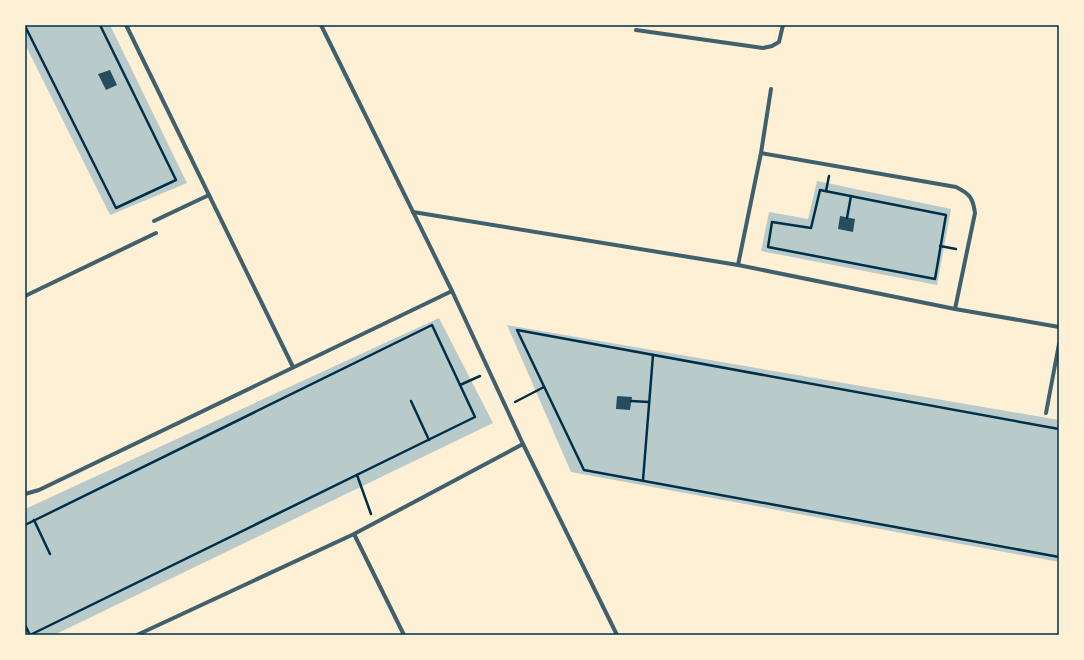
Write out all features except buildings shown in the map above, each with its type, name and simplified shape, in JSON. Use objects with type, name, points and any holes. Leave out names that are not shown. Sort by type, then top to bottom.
[{"type":"street","points":[[126,25],[293,367]]},
{"type":"street","points":[[321,25],[452,291],[523,444],[617,635]]},
{"type":"street","points":[[636,30],[763,48],[772,46],[779,42],[783,25]]},
{"type":"street","points":[[738,265],[761,153],[771,89]]},
{"type":"street","points":[[761,153],[956,187],[967,192],[974,202],[975,213],[956,309]]},
{"type":"street","points":[[154,220],[209,195]]},
{"type":"street","points":[[413,212],[738,265],[956,309],[1059,327]]},
{"type":"street","points":[[25,296],[156,233]]},
{"type":"street","points":[[25,494],[39,490],[452,291]]},
{"type":"street","points":[[1046,412],[1059,344]]},
{"type":"street","points":[[137,635],[354,534],[523,444]]},
{"type":"street","points":[[354,534],[404,635]]},
{"type":"path","points":[[25,26],[116,208],[176,180],[100,25]]},
{"type":"path","points":[[820,190],[850,196],[946,215],[935,280],[768,247],[772,222],[811,228],[820,190]]},
{"type":"path","points":[[847,218],[850,196]]},
{"type":"path","points":[[940,246],[967,252]]},
{"type":"path","points":[[25,525],[432,326],[475,416],[429,440],[30,635],[25,625]]},
{"type":"path","points":[[1059,429],[517,330],[584,470],[1059,557]]},
{"type":"path","points":[[643,480],[653,355]]},
{"type":"path","points":[[460,385],[489,371]]},
{"type":"path","points":[[506,407],[544,387]]},
{"type":"path","points":[[411,401],[429,440]]},
{"type":"path","points":[[631,401],[649,402]]},
{"type":"path","points":[[357,475],[374,523]]},
{"type":"path","points":[[34,520],[50,554]]},
{"type":"shaded area","points":[[25,25],[110,25],[187,183],[110,215],[25,44]]},
{"type":"shaded area","points":[[817,181],[951,209],[937,285],[761,251],[769,212],[808,219]]},
{"type":"shaded area","points":[[439,318],[493,423],[54,635],[25,635],[25,509]]},
{"type":"shaded area","points":[[507,325],[1059,420],[1059,562],[571,472]]}]
